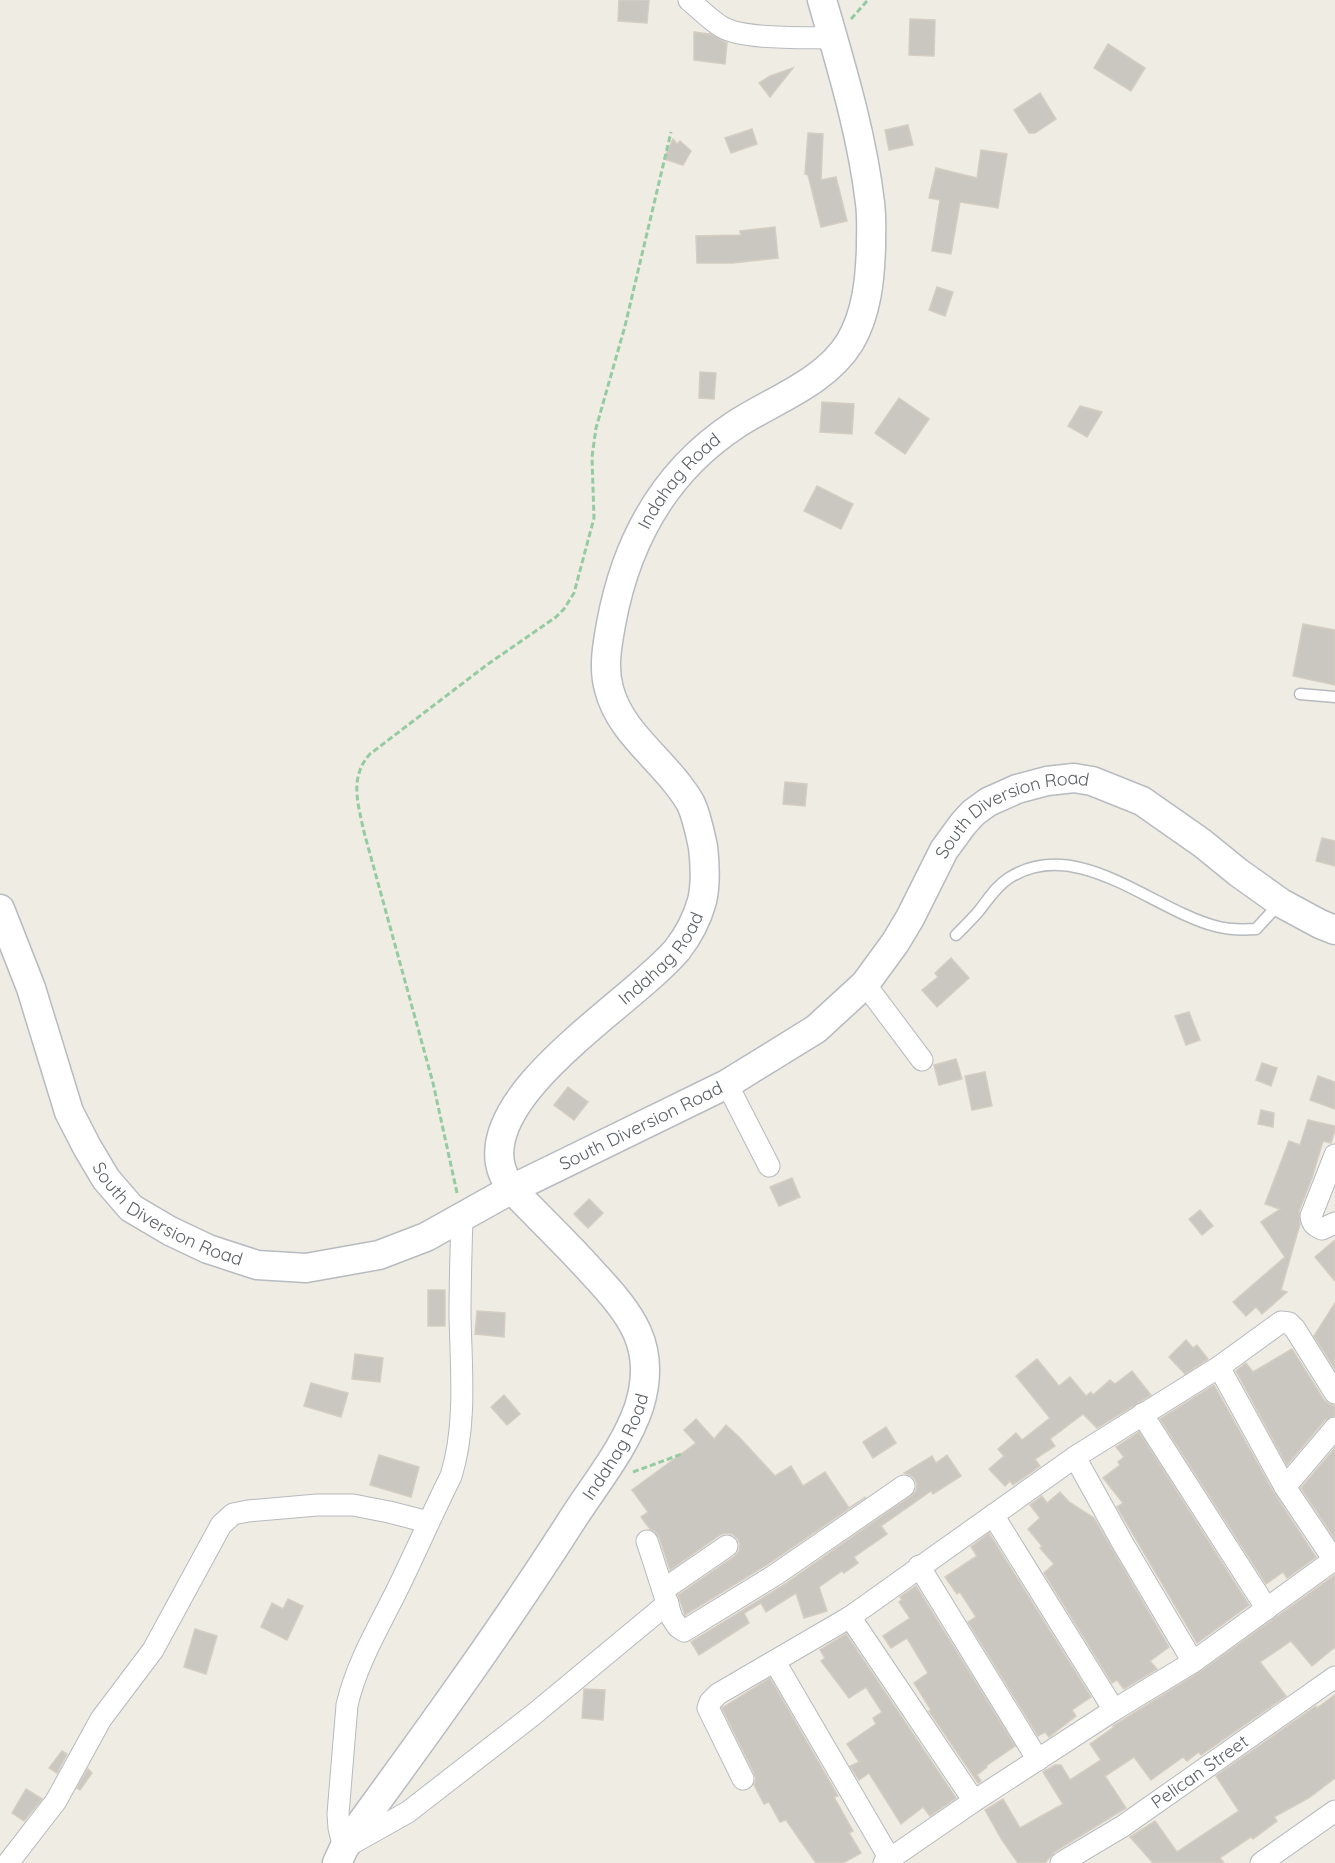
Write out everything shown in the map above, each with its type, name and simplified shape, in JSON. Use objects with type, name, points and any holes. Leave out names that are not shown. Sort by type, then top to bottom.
[{"type":"main road","name":"Indahag Road","points":[[341,1856],[536,1577],[625,1439],[638,1411],[646,1368],[634,1323],[596,1276],[512,1189],[501,1170],[500,1150],[504,1129],[520,1100],[564,1051],[657,970],[677,949],[692,927],[702,901],[705,882],[704,852],[691,802],[671,775],[622,720],[610,695],[605,670],[610,631],[617,594],[632,549],[658,501],[681,471],[735,425],[805,384],[832,364],[849,344],[863,314],[870,275],[871,208],[861,142],[822,0]]},
{"type":"main road","name":"South Diversion Road","points":[[0,909],[31,988],[69,1112],[106,1179],[131,1208],[170,1231],[208,1249],[257,1265],[306,1268],[379,1255],[426,1237],[512,1189],[727,1084],[816,1029],[865,984],[900,934],[944,850],[973,813],[988,802],[1017,789],[1047,781],[1074,778],[1092,781],[1142,801],[1281,903],[1335,930]]},
{"type":"street","points":[[689,0],[723,28],[735,32],[752,35],[833,38]]},
{"type":"street","points":[[865,984],[922,1060]]},
{"type":"street","points":[[727,1084],[769,1166]]},
{"type":"street","points":[[1335,1155],[1311,1216],[1316,1227],[1322,1229],[1335,1223]]},
{"type":"street","points":[[462,1218],[460,1314],[462,1378],[458,1445],[451,1476],[363,1658],[351,1688],[347,1705],[338,1814],[341,1856],[408,1812],[533,1715],[666,1596],[727,1546]]},
{"type":"street","points":[[743,1779],[708,1708],[710,1702],[718,1694],[850,1617],[1076,1457],[1219,1366],[1281,1322],[1289,1323],[1296,1329],[1335,1393]]},
{"type":"street","points":[[775,1662],[887,1861],[974,1801],[1114,1710],[1193,1662],[1334,1560],[1285,1487],[1219,1366]]},
{"type":"street","points":[[1142,1414],[1267,1609]]},
{"type":"street","points":[[1285,1487],[1335,1428]]},
{"type":"street","points":[[1076,1457],[1122,1542],[1193,1662]]},
{"type":"street","points":[[647,1541],[674,1624],[681,1630],[687,1630],[776,1575],[904,1486]]},
{"type":"street","points":[[8,1863],[56,1801],[101,1719],[153,1650],[221,1525],[233,1514],[276,1508],[353,1505],[428,1521]]},
{"type":"street","points":[[993,1515],[1114,1710]]},
{"type":"street","points":[[919,1566],[1038,1760]]},
{"type":"street","points":[[850,1617],[974,1801]]},
{"type":"street","name":"Pelican Street","points":[[1061,1863],[1123,1826],[1335,1677]]},
{"type":"street","points":[[1261,1863],[1335,1811]]},
{"type":"lane","points":[[1300,694],[1335,697]]},
{"type":"lane","points":[[956,935],[979,911],[991,894],[1009,878],[1030,868],[1053,864],[1075,866],[1134,889],[1173,909],[1215,926],[1238,930],[1256,929],[1281,903]]},
{"type":"path","points":[[462,1218],[433,1083],[364,832],[358,802],[357,780],[360,768],[370,754],[488,664],[556,617],[564,609],[574,592],[594,518],[592,457],[596,428],[625,326],[671,132]]},
{"type":"path","points":[[629,1474],[682,1454]]},
{"type":"building","points":[[619,0],[649,0],[647,23],[618,21]]},
{"type":"building","points":[[910,19],[935,20],[934,56],[909,55]]},
{"type":"building","points":[[694,32],[710,34],[727,43],[725,64],[694,60]]},
{"type":"building","points":[[1108,44],[1145,68],[1131,91],[1094,68]]},
{"type":"building","points":[[793,68],[770,97],[759,83],[770,76]]},
{"type":"building","points":[[1040,93],[1056,119],[1035,133],[1029,133],[1014,110]]},
{"type":"building","points":[[908,125],[913,145],[889,150],[885,130]]},
{"type":"building","points":[[752,129],[757,144],[731,153],[725,138]]},
{"type":"building","points":[[808,133],[823,134],[821,180],[836,177],[847,221],[821,227],[808,175],[805,174]]},
{"type":"building","points":[[673,139],[677,144],[680,141],[691,151],[683,165],[664,159]]},
{"type":"building","points":[[981,150],[1007,154],[998,208],[960,202],[951,254],[932,251],[940,200],[929,198],[936,168],[977,178]]},
{"type":"building","points":[[775,227],[778,258],[733,263],[697,263],[696,236],[741,235],[740,231]]},
{"type":"building","points":[[937,287],[953,292],[945,316],[929,310]]},
{"type":"building","points":[[700,372],[716,373],[714,399],[699,398]]},
{"type":"building","points":[[899,398],[929,419],[905,454],[875,433]]},
{"type":"building","points":[[822,402],[854,404],[852,434],[820,432]]},
{"type":"building","points":[[1080,406],[1102,412],[1087,437],[1068,426]]},
{"type":"building","points":[[817,486],[853,504],[841,529],[804,511]]},
{"type":"building","points":[[1303,624],[1335,630],[1335,685],[1293,676]]},
{"type":"building","points":[[785,782],[807,784],[805,806],[783,804]]},
{"type":"building","points":[[1322,838],[1335,841],[1335,866],[1316,861]]},
{"type":"building","points":[[951,958],[969,978],[937,1007],[922,990],[938,977],[935,973]]},
{"type":"building","points":[[1189,1012],[1200,1040],[1186,1045],[1175,1016]]},
{"type":"building","points":[[956,1059],[962,1079],[939,1085],[934,1065]]},
{"type":"building","points":[[1262,1063],[1277,1068],[1271,1086],[1256,1080]]},
{"type":"building","points":[[985,1072],[992,1106],[972,1110],[965,1076]]},
{"type":"building","points":[[1318,1076],[1335,1082],[1335,1109],[1310,1100]]},
{"type":"building","points":[[568,1087],[588,1102],[574,1120],[554,1105]]},
{"type":"building","points":[[1261,1110],[1274,1113],[1273,1127],[1258,1124]]},
{"type":"building","points":[[1308,1120],[1335,1126],[1335,1130],[1331,1143],[1323,1141],[1299,1211],[1300,1224],[1281,1290],[1287,1292],[1262,1314],[1256,1307],[1246,1316],[1233,1302],[1285,1257],[1261,1222],[1280,1209],[1265,1204],[1289,1141],[1300,1145]]},
{"type":"building","points":[[792,1178],[800,1197],[779,1206],[770,1187]]},
{"type":"building","points":[[589,1199],[603,1213],[588,1228],[574,1214]]},
{"type":"building","points":[[1200,1210],[1213,1226],[1202,1235],[1189,1219]]},
{"type":"building","points":[[1335,1240],[1335,1281],[1315,1257]]},
{"type":"building","points":[[428,1290],[445,1290],[445,1326],[428,1326]]},
{"type":"building","points":[[1335,1303],[1335,1369],[1314,1336]]},
{"type":"building","points":[[477,1311],[505,1313],[504,1337],[475,1334]]},
{"type":"building","points":[[1186,1340],[1193,1348],[1197,1345],[1208,1359],[1185,1374],[1169,1357]]},
{"type":"building","points":[[1292,1349],[1324,1400],[1335,1406],[1335,1416],[1325,1420],[1287,1465],[1236,1371],[1246,1363],[1253,1372]]},
{"type":"building","points":[[355,1354],[383,1358],[380,1382],[352,1379]]},
{"type":"building","points":[[1037,1359],[1059,1386],[1070,1377],[1086,1396],[1091,1392],[1093,1395],[1110,1380],[1115,1384],[1132,1371],[1151,1395],[1097,1428],[1083,1414],[1050,1439],[1055,1446],[1035,1459],[1040,1466],[1013,1485],[1010,1481],[1005,1486],[989,1469],[1004,1456],[998,1449],[1016,1433],[1022,1440],[1050,1418],[1016,1376]]},
{"type":"building","points":[[311,1383],[348,1393],[341,1417],[304,1406]]},
{"type":"building","points":[[1214,1385],[1274,1493],[1316,1557],[1287,1578],[1283,1572],[1266,1584],[1160,1419]]},
{"type":"building","points":[[504,1395],[520,1414],[507,1425],[491,1407]]},
{"type":"building","points":[[696,1419],[714,1439],[726,1425],[775,1476],[791,1466],[803,1486],[825,1472],[849,1508],[866,1497],[768,1564],[685,1615],[678,1595],[735,1556],[739,1551],[738,1539],[732,1534],[720,1535],[670,1570],[659,1537],[641,1517],[648,1512],[632,1490],[696,1443],[684,1430]]},
{"type":"building","points":[[886,1427],[896,1443],[873,1458],[863,1442]]},
{"type":"building","points":[[1139,1432],[1249,1605],[1197,1643],[1117,1507],[1123,1503],[1103,1478],[1120,1465],[1118,1462],[1124,1457],[1116,1447]]},
{"type":"building","points":[[1335,1448],[1335,1539],[1301,1488]]},
{"type":"building","points":[[379,1455],[419,1467],[411,1497],[370,1485]]},
{"type":"building","points":[[947,1455],[961,1476],[933,1494],[931,1491],[881,1526],[887,1534],[854,1557],[858,1563],[819,1587],[827,1611],[804,1618],[796,1593],[766,1612],[761,1603],[744,1613],[749,1623],[699,1655],[691,1642],[782,1586],[911,1496],[916,1491],[917,1484],[914,1478],[904,1473],[932,1456],[936,1463]]},
{"type":"building","points":[[1060,1492],[1069,1502],[1094,1518],[1169,1647],[1150,1661],[1157,1669],[1124,1689],[1117,1680],[1112,1683],[1044,1573],[1054,1564],[1028,1529],[1040,1518],[1030,1505],[1042,1496],[1047,1503]]},
{"type":"building","points":[[989,1533],[1091,1697],[1072,1710],[1076,1716],[1049,1737],[1045,1732],[1038,1736],[968,1622],[976,1617],[960,1592],[957,1594],[945,1577],[977,1556],[971,1547]]},
{"type":"building","points":[[1335,1575],[1335,1647],[1312,1666],[1291,1641],[1260,1662],[1286,1696],[1201,1755],[1199,1752],[1187,1761],[1183,1757],[1151,1780],[1134,1757],[1105,1776],[1126,1808],[1054,1852],[1045,1863],[1018,1863],[985,1810],[1003,1799],[1020,1828],[1063,1804],[1043,1772],[1055,1765],[1061,1765],[1070,1780],[1101,1760],[1090,1744],[1113,1726],[1200,1672]]},
{"type":"building","points":[[916,1586],[1015,1746],[977,1775],[981,1781],[978,1783],[929,1711],[931,1710],[914,1683],[928,1673],[907,1638],[891,1648],[883,1636],[910,1618],[899,1602],[902,1600],[900,1597]]},
{"type":"building","points":[[288,1599],[303,1606],[287,1640],[261,1627],[272,1603],[283,1609]]},
{"type":"building","points":[[195,1629],[217,1636],[206,1674],[184,1667]]},
{"type":"building","points":[[846,1634],[956,1798],[930,1816],[923,1807],[901,1824],[869,1773],[859,1780],[850,1766],[859,1762],[847,1744],[876,1724],[873,1718],[882,1712],[866,1687],[849,1698],[821,1661],[825,1658],[820,1650]]},
{"type":"building","points":[[770,1678],[838,1796],[834,1797],[853,1831],[849,1833],[861,1853],[843,1863],[816,1863],[786,1820],[780,1822],[769,1802],[764,1804],[754,1785],[756,1779],[754,1773],[722,1708]]},
{"type":"building","points":[[584,1689],[605,1690],[603,1720],[582,1718]]},
{"type":"building","points":[[1335,1695],[1335,1778],[1310,1797],[1274,1817],[1277,1821],[1253,1839],[1251,1837],[1220,1858],[1224,1863],[1153,1863],[1130,1837],[1155,1821],[1177,1852],[1239,1811],[1216,1776]]},
{"type":"building","points":[[62,1751],[67,1754],[57,1773],[49,1768]]},
{"type":"building","points":[[88,1769],[92,1773],[80,1790],[77,1788]]},
{"type":"building","points":[[26,1789],[42,1799],[24,1821],[12,1813]]}]
